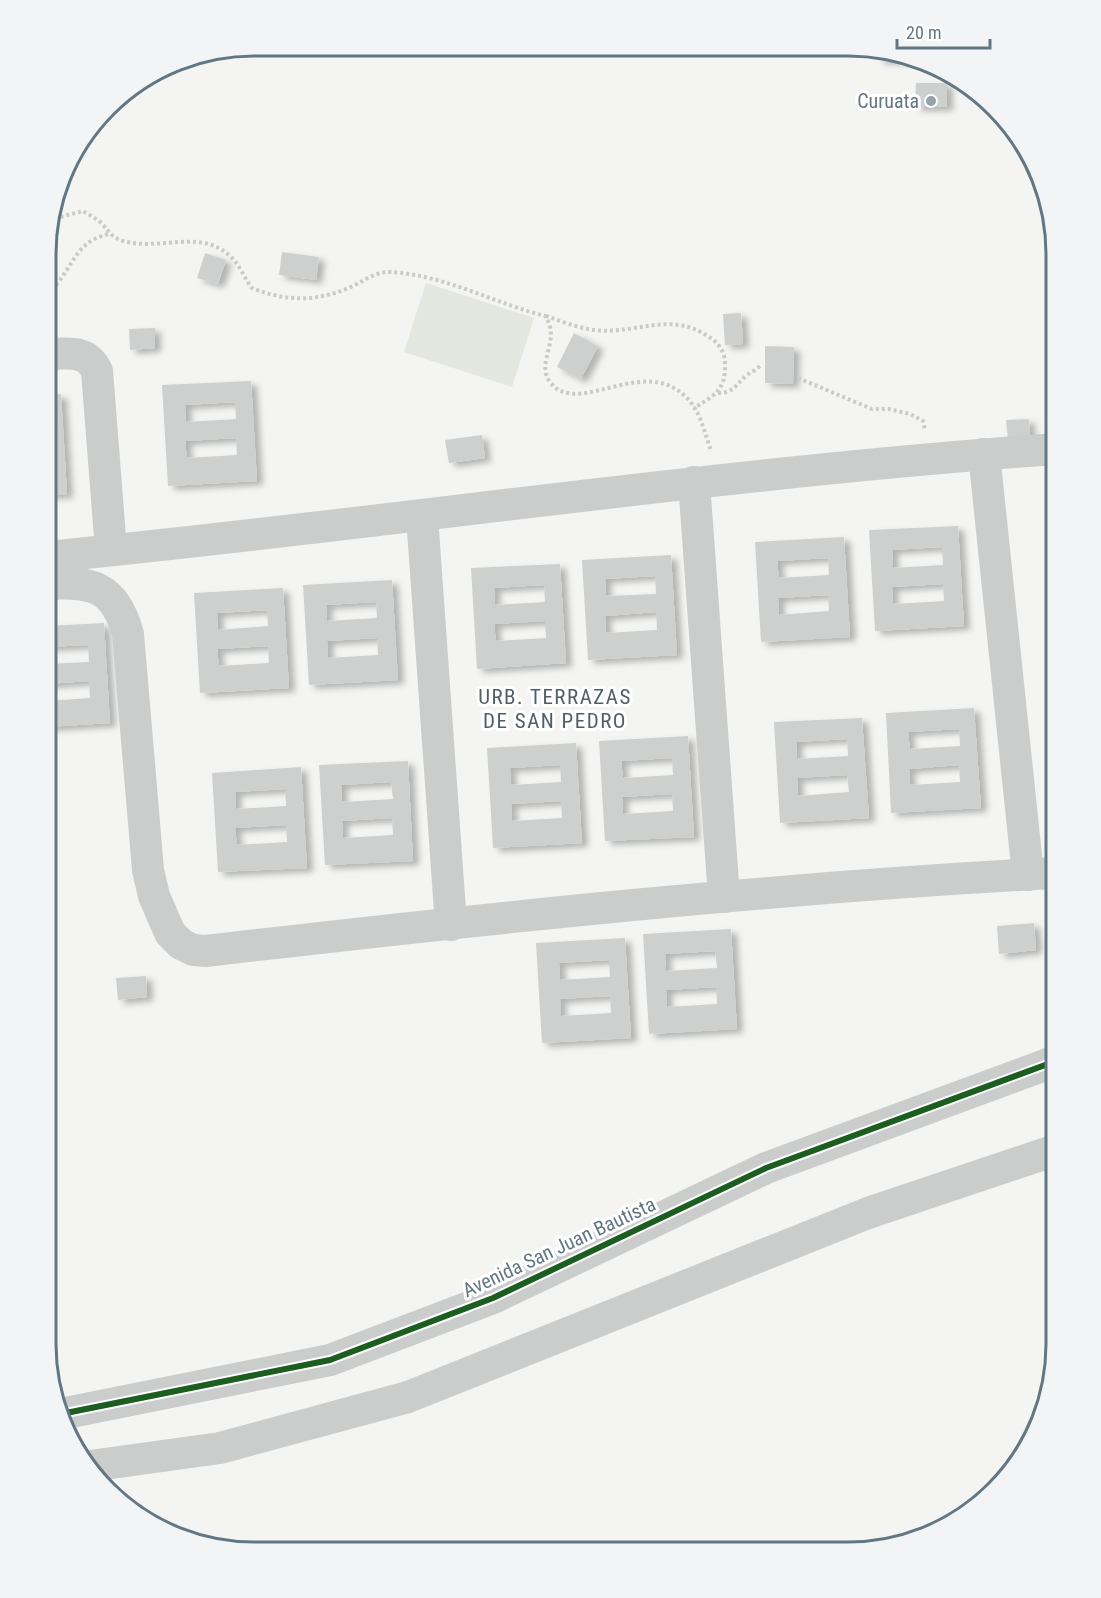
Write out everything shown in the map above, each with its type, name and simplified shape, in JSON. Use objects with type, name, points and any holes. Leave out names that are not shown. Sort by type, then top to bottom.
[{"type":"street","points":[[56,354],[81,354],[91,360],[97,371],[111,550]]},
{"type":"street","points":[[56,556],[422,516],[708,480],[934,457],[1046,450]]},
{"type":"street","points":[[56,584],[83,583],[101,589],[115,600],[123,615],[128,634],[148,870],[163,919],[181,944],[193,950],[206,951],[724,897],[884,883],[1042,874],[984,454]]},
{"type":"street","points":[[708,480],[724,897]]},
{"type":"street","points":[[422,516],[452,925]]},
{"type":"street","name":"Avenida San Juan Bautista","points":[[68,1413],[330,1360],[493,1298],[766,1168],[1045,1065]]},
{"type":"street","points":[[97,1465],[220,1448],[408,1397],[868,1213],[1045,1154]]},
{"type":"path","points":[[59,217],[83,211],[102,223],[109,234]]},
{"type":"path","points":[[56,286],[73,257],[97,237],[109,234],[136,244],[177,240],[203,241],[223,251],[235,262],[252,288],[289,298],[306,300],[324,297],[372,275],[388,272],[425,278],[593,330],[631,330],[676,323],[695,327],[717,341],[725,358],[726,376],[718,393]]},
{"type":"path","points":[[545,316],[552,326],[552,337],[544,366],[549,381],[562,391],[576,395],[628,382],[654,382],[676,389],[694,408],[708,480]]},
{"type":"path","points":[[694,408],[718,393],[727,393],[736,388],[747,375],[760,366]]},
{"type":"path","points":[[798,378],[872,409],[889,408],[910,414],[923,421],[934,457]]},
{"type":"shaded area","points":[[426,283],[534,318],[512,387],[404,352]]},
{"type":"building","name":"Curuata","points":[[916,83],[947,83],[947,107],[915,107]]},
{"type":"building","points":[[282,252],[319,257],[316,280],[279,275]]},
{"type":"building","points":[[205,253],[226,260],[218,284],[197,278]]},
{"type":"building","points":[[741,313],[743,344],[725,345],[723,314]]},
{"type":"building","points":[[155,328],[155,348],[130,350],[129,329]]},
{"type":"building","points":[[574,333],[598,346],[581,379],[557,367]]},
{"type":"building","points":[[765,346],[794,347],[793,384],[765,383]]},
{"type":"building","points":[[251,381],[257,481],[168,486],[162,385]],"holes":[[[235,402],[236,419],[186,422],[185,405]],[[236,438],[237,455],[187,458],[185,441]]]},
{"type":"building","points":[[56,394],[61,394],[67,494],[56,495]]},
{"type":"building","points":[[1029,419],[1030,438],[1008,440],[1006,420]]},
{"type":"building","points":[[482,435],[485,458],[449,463],[445,440]]},
{"type":"building","points":[[958,526],[964,626],[875,631],[869,530]],"holes":[[[942,547],[943,565],[893,568],[892,550]],[[943,584],[944,601],[893,604],[892,587]]]},
{"type":"building","points":[[844,537],[850,637],[761,642],[755,542]],"holes":[[[828,558],[829,575],[779,578],[777,561]],[[828,595],[829,611],[779,615],[778,598]]]},
{"type":"building","points":[[671,555],[677,655],[588,660],[582,560]],"holes":[[[655,576],[656,594],[606,596],[605,579]],[[656,612],[657,630],[606,633],[605,616]]]},
{"type":"building","points":[[560,564],[566,663],[477,669],[471,568]],"holes":[[[544,585],[545,602],[495,605],[494,588]],[[545,621],[546,638],[496,641],[494,624]]]},
{"type":"building","points":[[392,580],[398,680],[309,685],[303,585]],"holes":[[[376,602],[377,618],[327,621],[326,605]],[[377,638],[378,655],[328,658],[327,641]]]},
{"type":"building","points":[[283,588],[289,688],[200,693],[194,593]],"holes":[[[267,610],[268,626],[218,630],[217,613]],[[268,646],[269,663],[219,666],[217,649]]]},
{"type":"building","points":[[104,623],[110,723],[56,726],[56,700],[90,698],[89,681],[56,683],[56,664],[89,662],[88,645],[56,647],[56,625]]},
{"type":"building","points":[[974,708],[981,808],[891,813],[886,713]],"holes":[[[959,729],[960,746],[910,749],[908,732]],[[959,765],[960,782],[910,785],[909,769]]]},
{"type":"building","points":[[862,718],[869,818],[780,823],[774,722]],"holes":[[[847,739],[848,756],[797,759],[796,742]],[[847,775],[849,792],[798,796],[797,778]]]},
{"type":"building","points":[[688,736],[694,837],[605,841],[599,741]],"holes":[[[672,758],[673,775],[623,778],[621,761]],[[672,794],[673,811],[623,814],[622,797]]]},
{"type":"building","points":[[576,743],[582,843],[493,848],[487,748]],"holes":[[[560,765],[561,782],[511,785],[510,768]],[[561,801],[562,818],[512,821],[511,804]]]},
{"type":"building","points":[[408,761],[413,861],[325,865],[319,765]],"holes":[[[391,782],[393,799],[342,802],[341,785]],[[392,818],[393,835],[343,838],[342,821]]]},
{"type":"building","points":[[301,767],[307,868],[218,872],[212,773]],"holes":[[[285,789],[286,806],[236,809],[235,792]],[[286,825],[287,842],[237,845],[235,828]]]},
{"type":"building","points":[[1034,923],[1036,950],[999,954],[997,926]]},
{"type":"building","points":[[731,929],[737,1029],[649,1034],[643,934]],"holes":[[[715,951],[717,968],[666,971],[665,954]],[[716,987],[717,1004],[667,1007],[666,990]]]},
{"type":"building","points":[[625,938],[631,1038],[542,1043],[536,943]],"holes":[[[609,960],[610,977],[560,980],[559,963]],[[610,996],[611,1013],[561,1016],[560,999]]]},
{"type":"building","points":[[146,976],[147,997],[118,1000],[116,978]]},
{"type":"cycle path","points":[[68,1413],[330,1360],[493,1298],[766,1168],[1045,1065]]},
{"type":"place","name":"Curuata","points":[[931,101]]},
{"type":"district","name":"URB. TERRAZAS DE SAN PEDRO","points":[[555,709]]}]
